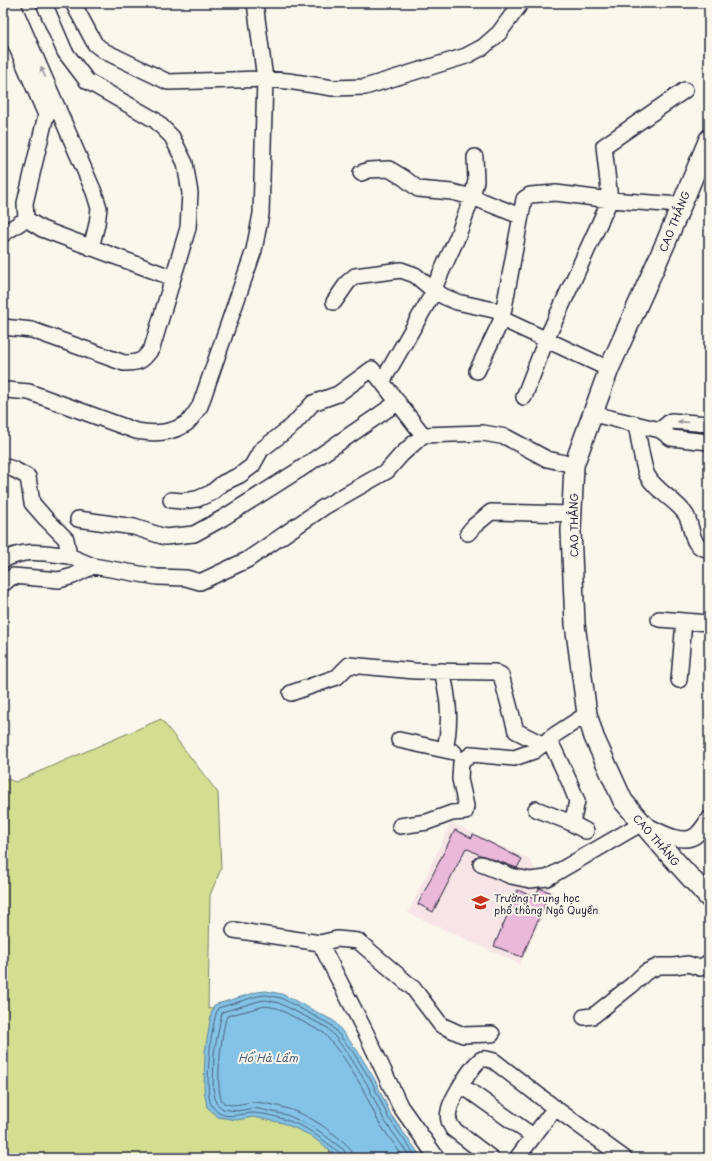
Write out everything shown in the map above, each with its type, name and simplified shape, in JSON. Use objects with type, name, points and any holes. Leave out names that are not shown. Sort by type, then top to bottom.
[{"type":"main road","name":"CAO THẮNG","points":[[709,139],[680,205],[666,242],[609,370],[574,465],[571,531],[575,624],[587,714],[594,737],[623,801],[709,898]]},
{"type":"street","points":[[12,3],[52,112],[25,203],[26,219]]},
{"type":"street","points":[[3,327],[32,330],[124,363],[134,363],[145,359],[152,348],[188,228],[190,193],[185,163],[172,137],[155,120],[87,81],[65,52],[44,3]]},
{"type":"street","points":[[73,3],[95,44],[104,51],[168,82],[178,83],[265,79],[333,88],[365,87],[466,56],[483,47],[499,33],[521,3]]},
{"type":"street","points":[[3,391],[29,392],[136,432],[153,434],[170,432],[188,422],[200,406],[255,243],[261,214],[265,79],[255,3]]},
{"type":"street","points":[[3,15],[94,192],[99,208],[91,248]]},
{"type":"street","points":[[524,397],[546,340],[610,200],[604,146],[685,90]]},
{"type":"street","points":[[382,382],[432,294],[457,238],[472,197],[476,181],[475,158]]},
{"type":"street","points":[[361,173],[369,170],[389,169],[418,189],[452,192],[472,197],[520,216]]},
{"type":"street","points":[[477,371],[503,316],[520,216],[524,200],[530,194],[556,192],[610,200],[680,205]]},
{"type":"street","points":[[3,234],[26,219]]},
{"type":"street","points":[[26,219],[42,229],[173,278]]},
{"type":"street","points":[[334,302],[351,279],[359,274],[401,270],[415,275],[433,290],[457,302],[503,316],[546,340],[609,370]]},
{"type":"street","points":[[171,500],[182,501],[197,499],[211,493],[223,483],[240,475],[252,466],[261,450],[292,426],[313,403],[338,394],[372,369],[423,435]]},
{"type":"street","points":[[78,519],[134,527],[165,537],[194,534],[223,518],[299,470],[398,402]]},
{"type":"street","points":[[593,414],[660,430],[670,438],[709,442]]},
{"type":"street","points":[[660,430],[671,421],[709,424]]},
{"type":"street","points":[[636,424],[646,474],[652,483],[685,513],[695,543],[699,547],[709,549]]},
{"type":"street","points":[[3,560],[10,556],[29,551],[69,556],[93,566],[150,576],[186,578],[200,582],[247,560],[324,507],[387,471],[401,455],[423,435],[483,434],[506,437],[547,459],[574,465]]},
{"type":"street","points":[[3,466],[13,469],[28,477],[32,503],[66,539],[69,556]]},
{"type":"street","points":[[468,533],[491,512],[572,514]]},
{"type":"street","points":[[3,548],[19,554]]},
{"type":"street","points":[[3,584],[13,576],[59,580],[73,576],[93,566]]},
{"type":"street","points":[[659,619],[709,623]]},
{"type":"street","points":[[679,680],[684,621]]},
{"type":"street","points":[[291,694],[338,677],[349,665],[415,671],[495,672],[501,675],[516,731],[546,742],[569,781],[577,801],[574,815],[569,822]]},
{"type":"street","points":[[442,672],[447,692],[449,716],[449,732],[445,750]]},
{"type":"street","points":[[400,826],[427,822],[452,813],[465,812],[466,806],[460,778],[461,762],[472,754],[514,758],[534,751],[587,714]]},
{"type":"street","points":[[399,740],[469,756]]},
{"type":"street","points":[[536,809],[569,822],[586,831]]},
{"type":"street","points":[[481,864],[511,876],[530,880],[547,878],[642,823],[678,839],[685,840],[697,836],[709,818]]},
{"type":"street","points":[[234,930],[320,943],[337,939],[358,941],[413,988],[441,1025],[464,1035],[492,1034]]},
{"type":"street","points":[[320,943],[366,1033],[400,1106],[437,1158]]},
{"type":"street","points":[[584,1017],[592,1016],[632,985],[646,972],[659,966],[688,964],[700,968],[709,962]]},
{"type":"street","points":[[491,1158],[453,1129],[449,1123],[448,1117],[449,1109],[461,1085],[477,1063],[483,1059],[494,1061],[555,1108],[608,1153],[624,1158]]},
{"type":"street","points":[[461,1085],[533,1136]]},
{"type":"street","points":[[517,1158],[555,1108]]},
{"type":"shaded area","name":"Trường Trung học phổ thông Ngô Quyền","points":[[451,823],[529,859],[543,882],[554,893],[520,964],[408,913]]},
{"type":"green space","points":[[161,719],[218,793],[221,869],[210,895],[208,1009],[257,994],[397,1124],[420,1158],[3,1158],[3,777],[15,782]]},
{"type":"water","name":"Hồ Hà Lầm","points":[[266,991],[282,994],[334,1021],[357,1050],[375,1080],[391,1115],[422,1158],[339,1158],[310,1135],[283,1123],[253,1117],[237,1120],[218,1117],[207,1107],[204,1089],[205,1052],[214,1005],[257,992]]},
{"type":"building","points":[[455,830],[472,838],[473,834],[522,859],[517,868],[480,855],[466,848],[433,912],[418,904]]},
{"type":"building","points":[[539,888],[550,892],[522,957],[494,946],[518,890],[535,898]]},
{"type":"place","name":"Trường Trung học phổ thông Ngô Quyền","points":[[481,903]]}]
